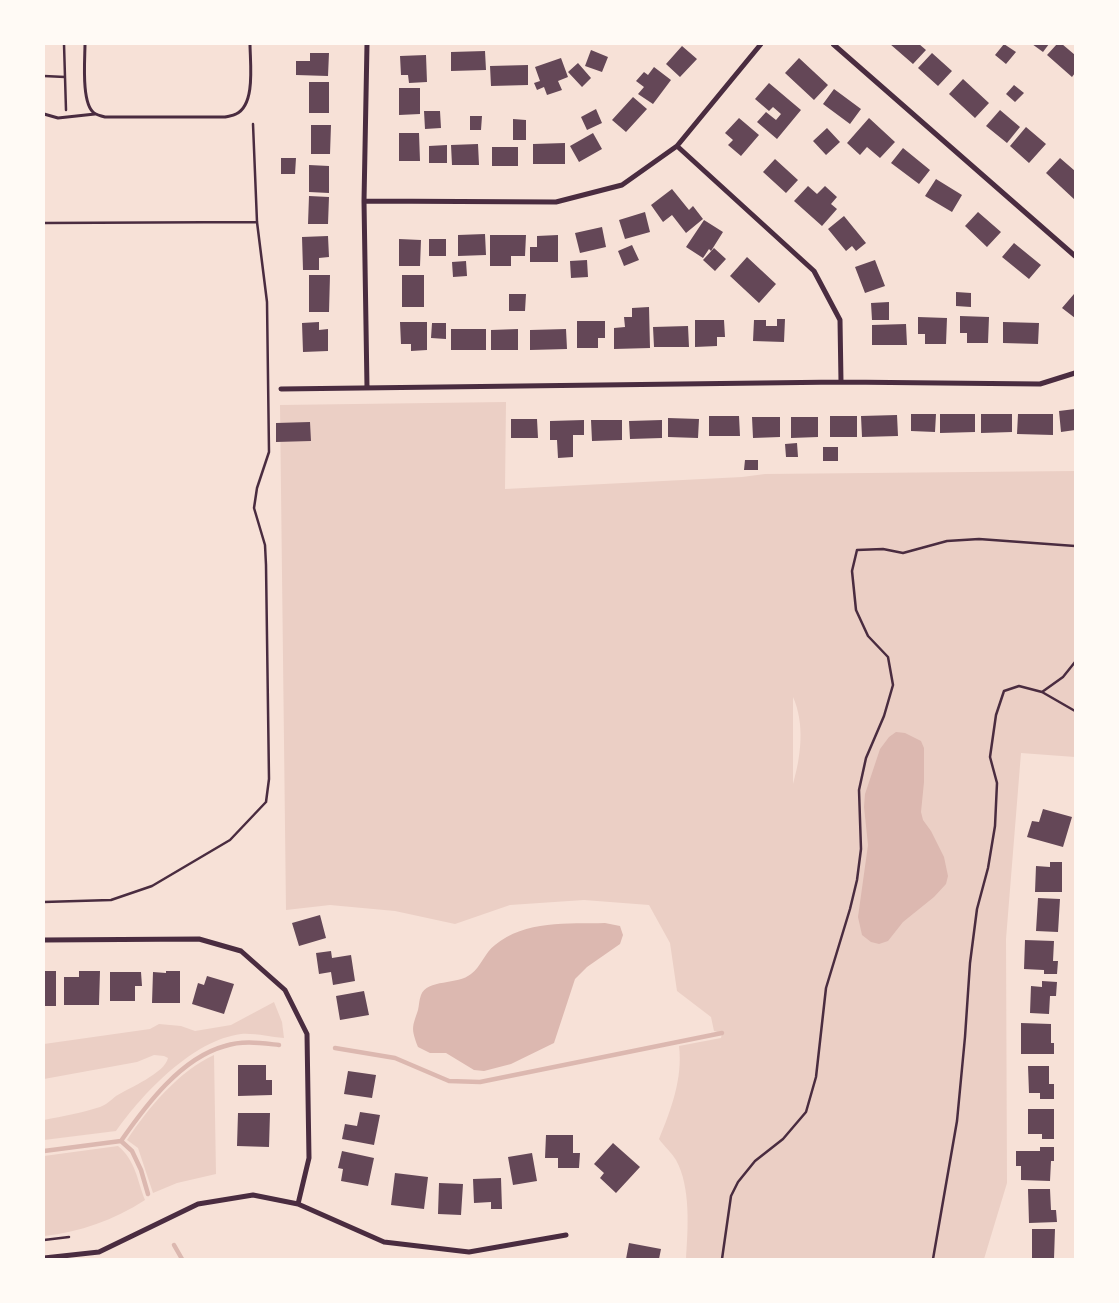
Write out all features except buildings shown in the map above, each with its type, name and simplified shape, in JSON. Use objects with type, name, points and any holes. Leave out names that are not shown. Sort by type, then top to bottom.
[{"type":"street","points":[[367,44],[364,202],[367,388]]},
{"type":"street","points":[[364,202],[556,202],[622,185],[677,146],[761,44]]},
{"type":"street","points":[[833,44],[1075,256]]},
{"type":"street","points":[[677,146],[814,271],[840,320],[841,382]]},
{"type":"street","points":[[281,389],[841,382],[1040,384],[1075,373]]},
{"type":"street","points":[[44,940],[199,939],[241,951],[285,990],[308,1034],[309,1158],[298,1204]]},
{"type":"street","points":[[44,1258],[99,1252],[198,1204],[253,1195],[298,1204],[384,1242],[469,1252],[566,1235]]},
{"type":"lane","points":[[85,44],[86,95],[89,107],[95,114]]},
{"type":"lane","points":[[44,114],[58,118],[95,114],[105,117],[225,117],[236,115],[244,108],[248,98],[250,86],[250,44]]},
{"type":"path","points":[[64,44],[65,100]]},
{"type":"path","points":[[44,76],[65,77]]},
{"type":"path","points":[[44,902],[111,900],[152,886],[230,840],[266,802],[269,779],[266,565],[265,545],[254,508],[257,488],[269,452],[267,302],[257,222],[253,124]]},
{"type":"path","points":[[44,223],[257,222]]},
{"type":"path","points":[[722,1259],[731,1196],[738,1182],[755,1161],[783,1139],[806,1112],[816,1077],[826,988],[857,880],[861,850],[859,790],[866,758],[884,716],[893,685],[888,657],[868,636],[856,610],[852,571],[857,550],[883,549],[902,553],[947,541],[980,540],[1075,546]]},
{"type":"path","points":[[1042,692],[1063,676],[1075,662]]},
{"type":"path","points":[[933,1259],[957,1121],[966,1037],[970,963],[977,909],[988,868],[995,826],[997,783],[990,757],[996,715],[1004,691],[1018,686],[1042,692],[1075,711]]},
{"type":"path","points":[[44,1240],[69,1237]]},
{"type":"shaded area","points":[[506,402],[505,489],[742,477],[765,474],[1075,471],[1075,757],[1021,753],[1006,939],[1007,1183],[984,1259],[686,1259],[687,1208],[684,1183],[676,1160],[659,1139],[672,1105],[678,1082],[679,1046],[721,1038],[722,1033],[714,1031],[711,1017],[677,991],[670,943],[649,905],[584,900],[510,905],[455,924],[395,911],[330,905],[286,910],[280,405]],"holes":[[[793,697],[797,707],[800,751],[793,784]]]},
{"type":"shaded area","points":[[896,732],[905,733],[921,741],[924,748],[924,782],[921,812],[923,820],[931,831],[944,857],[948,876],[946,884],[934,897],[903,922],[888,941],[879,944],[871,942],[862,935],[858,917],[868,845],[864,807],[865,794],[880,749],[889,737]]},
{"type":"shaded area","points":[[605,923],[620,926],[623,935],[620,944],[587,967],[575,979],[554,1043],[511,1064],[484,1071],[474,1070],[446,1053],[430,1053],[418,1047],[413,1032],[421,995],[424,990],[436,984],[459,980],[471,974],[478,968],[492,948],[507,937],[520,931],[547,925]]},
{"type":"shaded area","points":[[274,1002],[282,1022],[284,1038],[241,1034],[223,1038],[187,1057],[171,1070],[140,1101],[116,1131],[44,1140],[44,1120],[102,1106],[154,1075],[168,1058],[154,1055],[137,1062],[44,1079],[44,1044],[150,1029],[159,1024],[181,1026],[195,1031],[231,1025]]},
{"type":"shaded area","points":[[214,1055],[216,1174],[177,1183],[153,1193],[138,1148],[127,1140],[155,1103],[177,1080]]},
{"type":"shaded area","points":[[118,1146],[132,1164],[145,1200],[121,1214],[96,1224],[71,1232],[44,1236],[44,1156]]},
{"type":"waterway","points":[[335,1048],[395,1058],[449,1081],[480,1082],[722,1033]]},
{"type":"waterway","points":[[44,1151],[121,1141],[153,1098],[179,1072],[194,1061],[209,1052],[232,1044],[252,1042],[279,1045]]},
{"type":"waterway","points":[[121,1141],[132,1151],[141,1170],[148,1194]]},
{"type":"waterway","points":[[174,1245],[182,1259]]}]
